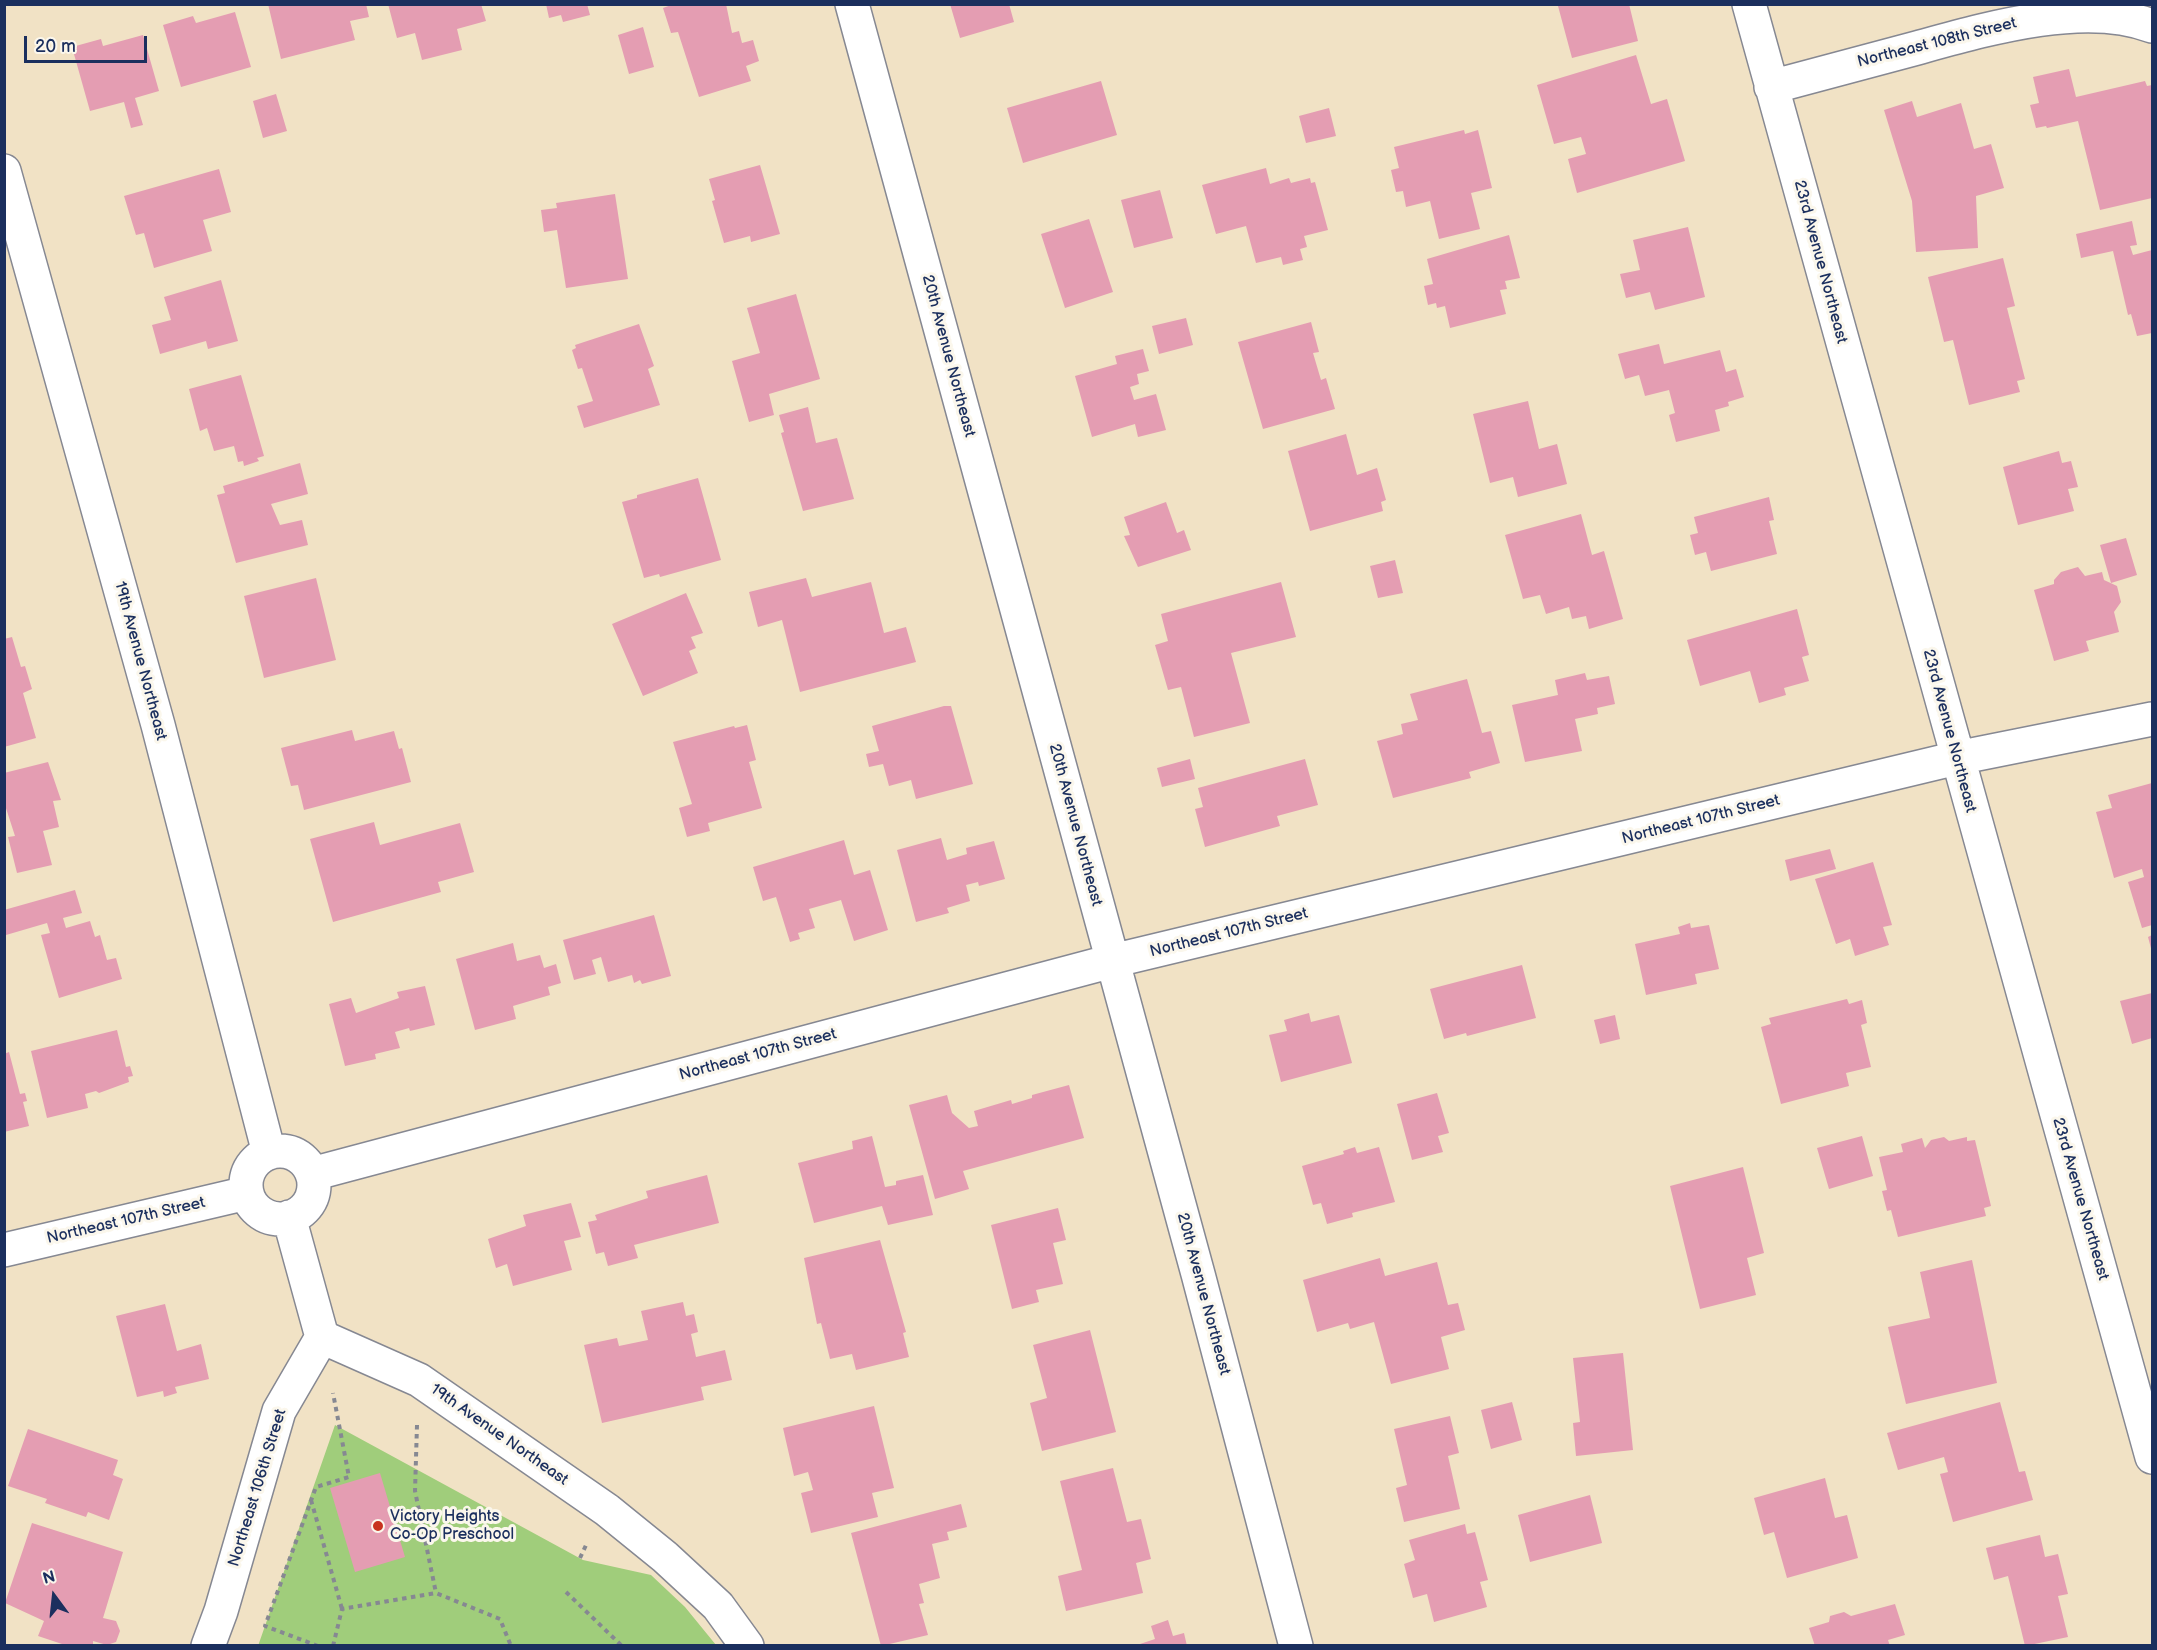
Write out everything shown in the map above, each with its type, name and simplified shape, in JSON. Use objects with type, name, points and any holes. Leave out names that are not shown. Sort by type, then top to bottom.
[{"type":"street","name":"20th Avenue Northeast","points":[[852,4],[1296,1646]]},
{"type":"street","name":"23rd Avenue Northeast","points":[[1749,4],[2152,1457]]},
{"type":"street","name":"Northeast 108th Street","points":[[1771,87],[2041,17],[2078,13],[2110,14],[2147,23]]},
{"type":"street","name":"19th Avenue Northeast","points":[[4,171],[158,725],[269,1153]]},
{"type":"street","name":"Northeast 107th Street","points":[[312,1174],[1112,961],[1957,758],[2152,719]]},
{"type":"street","points":[[285,1151],[294,1154],[303,1160],[312,1174],[314,1190],[310,1200],[303,1209],[289,1216],[270,1217],[260,1212],[247,1193],[246,1181],[249,1170],[255,1161],[269,1153],[285,1151]]},
{"type":"street","name":"Northeast 107th Street","points":[[4,1250],[247,1193]]},
{"type":"street","points":[[289,1216],[322,1336]]},
{"type":"street","name":"19th Avenue Northeast","points":[[322,1336],[419,1380],[607,1510],[718,1606],[747,1646]]},
{"type":"street","name":"Northeast 106th Street","points":[[208,1646],[221,1611],[279,1411],[322,1336]]},
{"type":"path","points":[[318,1646],[265,1626],[316,1487],[349,1477],[322,1336]]},
{"type":"path","points":[[419,1380],[415,1491],[436,1593]]},
{"type":"path","points":[[311,1499],[342,1609],[333,1646]]},
{"type":"path","points":[[566,1592],[622,1646]]},
{"type":"path","points":[[342,1609],[436,1593],[500,1619],[511,1646]]},
{"type":"green space","points":[[335,1425],[583,1560],[651,1575],[685,1607],[716,1645],[258,1646]]},
{"type":"building","points":[[268,4],[366,4],[369,17],[350,21],[355,40],[281,59]]},
{"type":"building","points":[[388,4],[481,4],[486,21],[457,29],[462,50],[422,60],[415,33],[397,38]]},
{"type":"building","points":[[546,4],[587,4],[590,15],[563,22],[561,15],[549,18]]},
{"type":"building","points":[[674,4],[726,4],[732,33],[739,31],[742,43],[753,40],[759,61],[746,66],[751,81],[699,97],[678,32],[671,33],[663,8]]},
{"type":"building","points":[[950,4],[1009,4],[1014,22],[960,38]]},
{"type":"building","points":[[1564,4],[1629,4],[1638,41],[1572,58],[1558,6]]},
{"type":"building","points":[[235,12],[251,67],[181,87],[163,25],[193,16],[196,23]]},
{"type":"building","points":[[643,27],[654,67],[629,74],[618,35]]},
{"type":"building","points":[[143,35],[159,91],[135,98],[143,125],[131,128],[124,102],[90,111],[72,47],[101,39],[103,46]]},
{"type":"building","points":[[1636,55],[1651,104],[1667,99],[1685,161],[1577,193],[1568,159],[1586,154],[1581,137],[1554,144],[1537,85]]},
{"type":"building","points":[[2069,69],[2076,97],[2145,81],[2147,86],[2152,85],[2152,198],[2100,210],[2078,121],[2047,128],[2046,126],[2036,128],[2030,105],[2039,103],[2033,77]]},
{"type":"building","points":[[1101,81],[1117,135],[1023,163],[1007,108]]},
{"type":"building","points":[[276,94],[287,131],[263,138],[253,101]]},
{"type":"building","points":[[1912,101],[1917,117],[1961,103],[1974,149],[1991,144],[2004,188],[1976,196],[1978,248],[1916,252],[1912,201],[1884,110]]},
{"type":"building","points":[[1329,108],[1336,136],[1306,143],[1299,116]]},
{"type":"building","points":[[1464,130],[1465,134],[1478,130],[1492,188],[1471,193],[1480,229],[1439,239],[1430,201],[1406,207],[1403,191],[1396,192],[1391,170],[1399,168],[1394,147]]},
{"type":"building","points":[[760,165],[780,234],[751,242],[750,236],[724,243],[712,201],[715,200],[709,179]]},
{"type":"building","points":[[1266,168],[1270,184],[1289,178],[1291,183],[1310,178],[1311,183],[1315,182],[1328,230],[1304,236],[1307,247],[1300,249],[1303,260],[1283,265],[1281,257],[1256,263],[1246,226],[1216,234],[1202,185]]},
{"type":"building","points":[[219,169],[231,212],[203,220],[212,251],[154,268],[144,233],[136,235],[124,196]]},
{"type":"building","points":[[1160,190],[1173,238],[1134,248],[1121,200]]},
{"type":"building","points":[[615,194],[628,279],[566,288],[557,230],[544,232],[541,210],[557,208],[556,203]]},
{"type":"building","points":[[1089,219],[1113,292],[1065,308],[1041,234]]},
{"type":"building","points":[[2132,221],[2137,245],[2130,246],[2133,255],[2152,250],[2152,333],[2137,336],[2131,314],[2128,315],[2113,251],[2081,258],[2076,234]]},
{"type":"building","points":[[1688,227],[1705,297],[1655,310],[1650,292],[1626,298],[1620,274],[1640,270],[1633,240]]},
{"type":"building","points":[[1509,235],[1520,278],[1505,281],[1507,289],[1500,290],[1506,314],[1450,328],[1445,306],[1437,308],[1436,303],[1428,305],[1424,286],[1433,284],[1427,259]]},
{"type":"building","points":[[2003,258],[2015,306],[2007,308],[2025,379],[2017,381],[2020,392],[1969,405],[1953,340],[1944,342],[1928,277]]},
{"type":"building","points":[[221,280],[238,341],[208,349],[206,341],[160,354],[152,325],[171,320],[164,297]]},
{"type":"building","points":[[796,294],[820,379],[769,394],[774,415],[749,422],[732,361],[760,353],[747,308]]},
{"type":"building","points":[[1186,318],[1193,345],[1159,354],[1152,326]]},
{"type":"building","points":[[1311,322],[1319,352],[1313,353],[1321,380],[1326,378],[1335,409],[1263,429],[1238,342]]},
{"type":"building","points":[[639,324],[654,366],[648,369],[660,405],[584,428],[577,406],[593,401],[582,368],[578,369],[572,350],[576,348],[575,345]]},
{"type":"building","points":[[1659,344],[1664,364],[1720,350],[1726,372],[1736,369],[1744,397],[1728,402],[1729,406],[1715,410],[1720,431],[1676,442],[1669,415],[1675,413],[1669,390],[1645,396],[1639,375],[1625,379],[1618,354]]},
{"type":"building","points":[[1143,349],[1149,371],[1137,374],[1139,384],[1130,387],[1134,400],[1156,394],[1166,430],[1138,437],[1135,424],[1092,437],[1075,376],[1117,364],[1115,356]]},
{"type":"building","points":[[241,375],[264,456],[257,458],[259,461],[244,466],[243,461],[238,462],[234,446],[214,451],[207,428],[200,431],[189,389]]},
{"type":"building","points":[[1528,401],[1539,449],[1557,444],[1567,484],[1518,497],[1513,477],[1490,483],[1473,414]]},
{"type":"building","points":[[808,407],[816,443],[837,438],[854,499],[803,511],[781,433],[784,432],[779,415]]},
{"type":"building","points":[[1346,434],[1357,475],[1377,468],[1386,500],[1381,502],[1383,511],[1310,531],[1288,451]]},
{"type":"building","points":[[2059,451],[2062,463],[2071,461],[2078,487],[2068,489],[2074,511],[2018,525],[2003,467]]},
{"type":"building","points":[[300,463],[308,494],[271,504],[280,525],[302,520],[308,545],[236,563],[217,495],[225,493],[223,486]]},
{"type":"building","points":[[698,478],[721,560],[660,577],[659,574],[644,578],[622,502],[637,498],[637,495]]},
{"type":"building","points":[[1769,497],[1774,520],[1769,521],[1777,554],[1711,571],[1706,552],[1695,555],[1690,535],[1698,533],[1694,517]]},
{"type":"building","points":[[1166,502],[1177,533],[1184,530],[1191,550],[1138,567],[1124,536],[1130,535],[1124,517]]},
{"type":"building","points":[[1581,514],[1592,555],[1604,551],[1623,619],[1589,629],[1586,616],[1572,619],[1569,607],[1546,614],[1540,595],[1523,599],[1505,535]]},
{"type":"building","points":[[2126,538],[2137,575],[2111,583],[2100,545]]},
{"type":"building","points":[[1395,560],[1403,593],[1378,598],[1370,566]]},
{"type":"building","points":[[2078,567],[2085,576],[2102,572],[2104,580],[2117,586],[2121,602],[2114,612],[2119,632],[2086,641],[2089,651],[2054,661],[2034,590],[2054,584],[2054,580],[2061,572]]},
{"type":"building","points":[[316,578],[336,660],[264,678],[244,596]]},
{"type":"building","points":[[806,578],[812,597],[871,582],[884,633],[906,627],[916,662],[800,692],[782,620],[758,627],[749,592]]},
{"type":"building","points":[[1281,582],[1296,637],[1231,653],[1250,723],[1194,737],[1181,687],[1168,690],[1155,645],[1168,641],[1161,614]]},
{"type":"building","points":[[686,593],[703,633],[691,637],[696,648],[689,651],[698,673],[643,696],[612,624]]},
{"type":"building","points":[[1797,609],[1809,655],[1802,657],[1809,681],[1784,688],[1786,695],[1759,703],[1750,671],[1700,686],[1687,640]]},
{"type":"building","points":[[12,637],[21,667],[25,666],[32,689],[23,693],[36,738],[4,747],[4,639]]},
{"type":"building","points":[[1585,673],[1587,680],[1609,676],[1615,704],[1597,708],[1598,714],[1575,719],[1582,751],[1525,762],[1512,705],[1558,695],[1555,680]]},
{"type":"building","points":[[1467,679],[1482,733],[1491,731],[1500,763],[1469,772],[1471,778],[1393,798],[1377,741],[1403,734],[1401,724],[1418,720],[1410,694]]},
{"type":"building","points":[[951,706],[973,784],[916,799],[911,780],[889,786],[883,764],[869,767],[866,754],[879,751],[872,726]]},
{"type":"building","points":[[747,725],[756,760],[749,762],[762,808],[708,823],[710,831],[687,837],[679,808],[692,804],[673,742],[734,726],[735,728]]},
{"type":"building","points":[[352,730],[355,741],[394,731],[399,749],[402,748],[411,782],[304,810],[298,785],[291,786],[281,748]]},
{"type":"building","points":[[1190,759],[1195,779],[1162,787],[1157,768]]},
{"type":"building","points":[[1305,759],[1318,805],[1277,816],[1280,826],[1205,847],[1195,809],[1203,807],[1198,788]]},
{"type":"building","points":[[48,762],[61,800],[53,801],[59,827],[43,831],[52,865],[17,873],[8,837],[15,836],[4,802],[4,773]]},
{"type":"building","points":[[2152,783],[2152,925],[2142,928],[2128,882],[2144,877],[2142,869],[2114,878],[2096,812],[2112,808],[2108,795]]},
{"type":"building","points":[[374,822],[380,845],[460,823],[474,872],[438,882],[441,892],[333,922],[310,839]]},
{"type":"building","points":[[941,838],[947,860],[967,854],[966,848],[994,841],[1005,879],[979,886],[978,882],[966,885],[970,901],[947,908],[949,913],[916,922],[897,850]]},
{"type":"building","points":[[844,840],[854,875],[870,870],[888,930],[854,941],[841,900],[809,909],[815,928],[798,933],[800,939],[790,942],[776,897],[763,901],[753,867]]},
{"type":"building","points":[[1830,849],[1836,869],[1790,881],[1785,860]]},
{"type":"building","points":[[1873,862],[1892,925],[1883,927],[1889,945],[1855,956],[1850,939],[1836,944],[1815,879]]},
{"type":"building","points":[[75,890],[82,913],[63,918],[66,928],[90,921],[95,937],[100,935],[107,960],[116,958],[122,979],[59,998],[41,935],[50,933],[47,923],[6,935],[4,910]]},
{"type":"building","points":[[654,915],[671,976],[642,984],[640,980],[634,983],[632,975],[608,982],[601,957],[592,960],[596,974],[574,980],[563,940]]},
{"type":"building","points":[[1690,923],[1691,928],[1709,925],[1719,969],[1695,974],[1697,984],[1646,995],[1635,944],[1680,934],[1678,927]]},
{"type":"building","points":[[2152,935],[2152,952],[2148,937]]},
{"type":"building","points":[[513,943],[517,961],[540,955],[544,968],[556,964],[561,983],[548,987],[550,995],[513,1006],[516,1019],[475,1030],[456,959]]},
{"type":"building","points":[[1522,965],[1536,1018],[1467,1036],[1466,1033],[1444,1039],[1430,989]]},
{"type":"building","points":[[425,986],[435,1025],[395,1032],[400,1048],[375,1054],[376,1059],[345,1066],[329,1004],[351,998],[356,1013],[399,998],[397,992]]},
{"type":"building","points":[[2152,993],[2152,1038],[2132,1044],[2120,1001]]},
{"type":"building","points":[[1847,999],[1849,1004],[1862,1000],[1867,1023],[1861,1025],[1871,1067],[1846,1073],[1849,1086],[1781,1104],[1761,1027],[1771,1024],[1769,1018]]},
{"type":"building","points":[[1309,1013],[1311,1022],[1339,1015],[1352,1063],[1281,1082],[1269,1035],[1287,1031],[1284,1020]]},
{"type":"building","points":[[1615,1015],[1620,1039],[1600,1044],[1594,1020]]},
{"type":"building","points":[[117,1030],[126,1067],[130,1066],[133,1076],[128,1077],[129,1082],[99,1093],[96,1091],[85,1094],[88,1108],[47,1118],[31,1051]]},
{"type":"building","points":[[9,1052],[20,1094],[25,1093],[27,1101],[23,1102],[29,1126],[4,1132],[4,1054]]},
{"type":"building","points":[[1069,1085],[1084,1138],[963,1171],[969,1189],[935,1199],[909,1105],[947,1095],[952,1113],[969,1128],[978,1126],[974,1111],[1011,1100],[1012,1104],[1032,1098],[1032,1095]]},
{"type":"building","points":[[1437,1093],[1449,1133],[1438,1136],[1443,1152],[1412,1160],[1397,1104]]},
{"type":"building","points":[[872,1136],[885,1187],[896,1185],[896,1181],[923,1175],[933,1215],[888,1225],[882,1206],[814,1223],[798,1163],[853,1149],[852,1141]]},
{"type":"building","points":[[1862,1136],[1873,1176],[1829,1189],[1817,1148]]},
{"type":"building","points":[[1944,1137],[1949,1141],[1967,1137],[1967,1141],[1975,1140],[1991,1206],[1984,1208],[1986,1216],[1898,1237],[1891,1210],[1887,1211],[1882,1191],[1887,1190],[1879,1157],[1903,1152],[1901,1144],[1922,1138],[1925,1148],[1931,1140]]},
{"type":"building","points":[[1355,1147],[1357,1153],[1379,1147],[1395,1202],[1352,1213],[1353,1217],[1327,1224],[1321,1203],[1313,1205],[1302,1166],[1344,1154],[1343,1151]]},
{"type":"building","points":[[1743,1167],[1764,1253],[1747,1258],[1756,1295],[1700,1309],[1670,1186]]},
{"type":"building","points":[[707,1175],[719,1223],[634,1245],[638,1258],[608,1266],[604,1252],[596,1254],[588,1222],[597,1220],[595,1215],[648,1198],[646,1191]]},
{"type":"building","points":[[571,1203],[581,1237],[564,1241],[572,1270],[513,1286],[507,1264],[496,1268],[488,1239],[526,1226],[523,1215]]},
{"type":"building","points":[[1058,1208],[1066,1240],[1053,1243],[1063,1284],[1036,1290],[1039,1302],[1012,1309],[991,1225]]},
{"type":"building","points":[[880,1240],[906,1332],[903,1333],[909,1357],[856,1370],[852,1354],[830,1359],[821,1323],[817,1324],[804,1258]]},
{"type":"building","points":[[1380,1258],[1385,1276],[1437,1262],[1448,1305],[1458,1303],[1465,1330],[1441,1337],[1449,1369],[1391,1384],[1374,1322],[1350,1329],[1348,1323],[1317,1332],[1303,1280]]},
{"type":"building","points":[[1972,1260],[1997,1383],[1906,1404],[1888,1327],[1930,1318],[1920,1272]]},
{"type":"building","points":[[683,1302],[686,1316],[694,1314],[698,1332],[691,1334],[696,1357],[725,1350],[732,1380],[701,1387],[704,1400],[602,1423],[584,1345],[617,1338],[619,1346],[648,1340],[641,1311]]},
{"type":"building","points":[[165,1304],[177,1351],[201,1344],[209,1379],[175,1387],[177,1393],[164,1397],[163,1391],[137,1397],[116,1316]]},
{"type":"building","points":[[1090,1330],[1116,1432],[1042,1451],[1030,1403],[1047,1398],[1033,1345]]},
{"type":"building","points":[[1623,1353],[1633,1450],[1576,1456],[1573,1423],[1580,1422],[1573,1358]]},
{"type":"building","points":[[1512,1402],[1522,1440],[1491,1449],[1481,1410]]},
{"type":"building","points":[[2000,1402],[2019,1472],[2025,1471],[2033,1500],[1953,1522],[1940,1474],[1948,1472],[1944,1457],[1898,1470],[1887,1433]]},
{"type":"building","points":[[874,1406],[894,1488],[872,1493],[878,1517],[811,1533],[801,1493],[813,1490],[808,1472],[794,1476],[783,1428]]},
{"type":"building","points":[[1450,1416],[1459,1453],[1448,1456],[1460,1509],[1404,1522],[1396,1488],[1407,1485],[1394,1429]]},
{"type":"building","points":[[28,1429],[118,1460],[113,1475],[123,1479],[109,1520],[88,1512],[86,1517],[45,1503],[47,1499],[8,1486]]},
{"type":"building","points":[[1113,1468],[1127,1522],[1141,1519],[1151,1559],[1136,1563],[1143,1593],[1066,1611],[1058,1576],[1082,1570],[1060,1481]]},
{"type":"building","points":[[380,1473],[405,1557],[355,1572],[330,1488]]},
{"type":"building","points":[[1825,1478],[1835,1518],[1847,1515],[1858,1558],[1787,1578],[1774,1532],[1764,1535],[1754,1498]]},
{"type":"building","points":[[1590,1495],[1602,1543],[1530,1562],[1518,1515]]},
{"type":"building","points":[[961,1504],[967,1527],[947,1532],[949,1540],[932,1544],[940,1578],[919,1584],[924,1603],[919,1604],[928,1635],[881,1646],[851,1533]]},
{"type":"building","points":[[32,1523],[123,1552],[103,1618],[116,1621],[120,1631],[116,1642],[107,1645],[93,1641],[93,1646],[68,1646],[38,1636],[44,1621],[5,1603]]},
{"type":"building","points":[[1465,1524],[1467,1534],[1475,1532],[1488,1580],[1480,1582],[1487,1607],[1434,1622],[1427,1594],[1413,1598],[1404,1564],[1415,1560],[1409,1540]]},
{"type":"building","points":[[2040,1535],[2045,1557],[2058,1554],[2068,1594],[2058,1596],[2068,1637],[2025,1646],[2008,1576],[1994,1580],[1986,1548]]},
{"type":"building","points":[[1895,1604],[1905,1635],[1888,1640],[1890,1646],[1815,1646],[1809,1628],[1829,1622],[1830,1616],[1844,1612],[1851,1616]]},
{"type":"building","points":[[1168,1620],[1173,1636],[1184,1633],[1187,1646],[1134,1646],[1155,1639],[1151,1626]]},
{"type":"place","name":"Victory Heights Co-Op Preschool","points":[[378,1526]]}]
